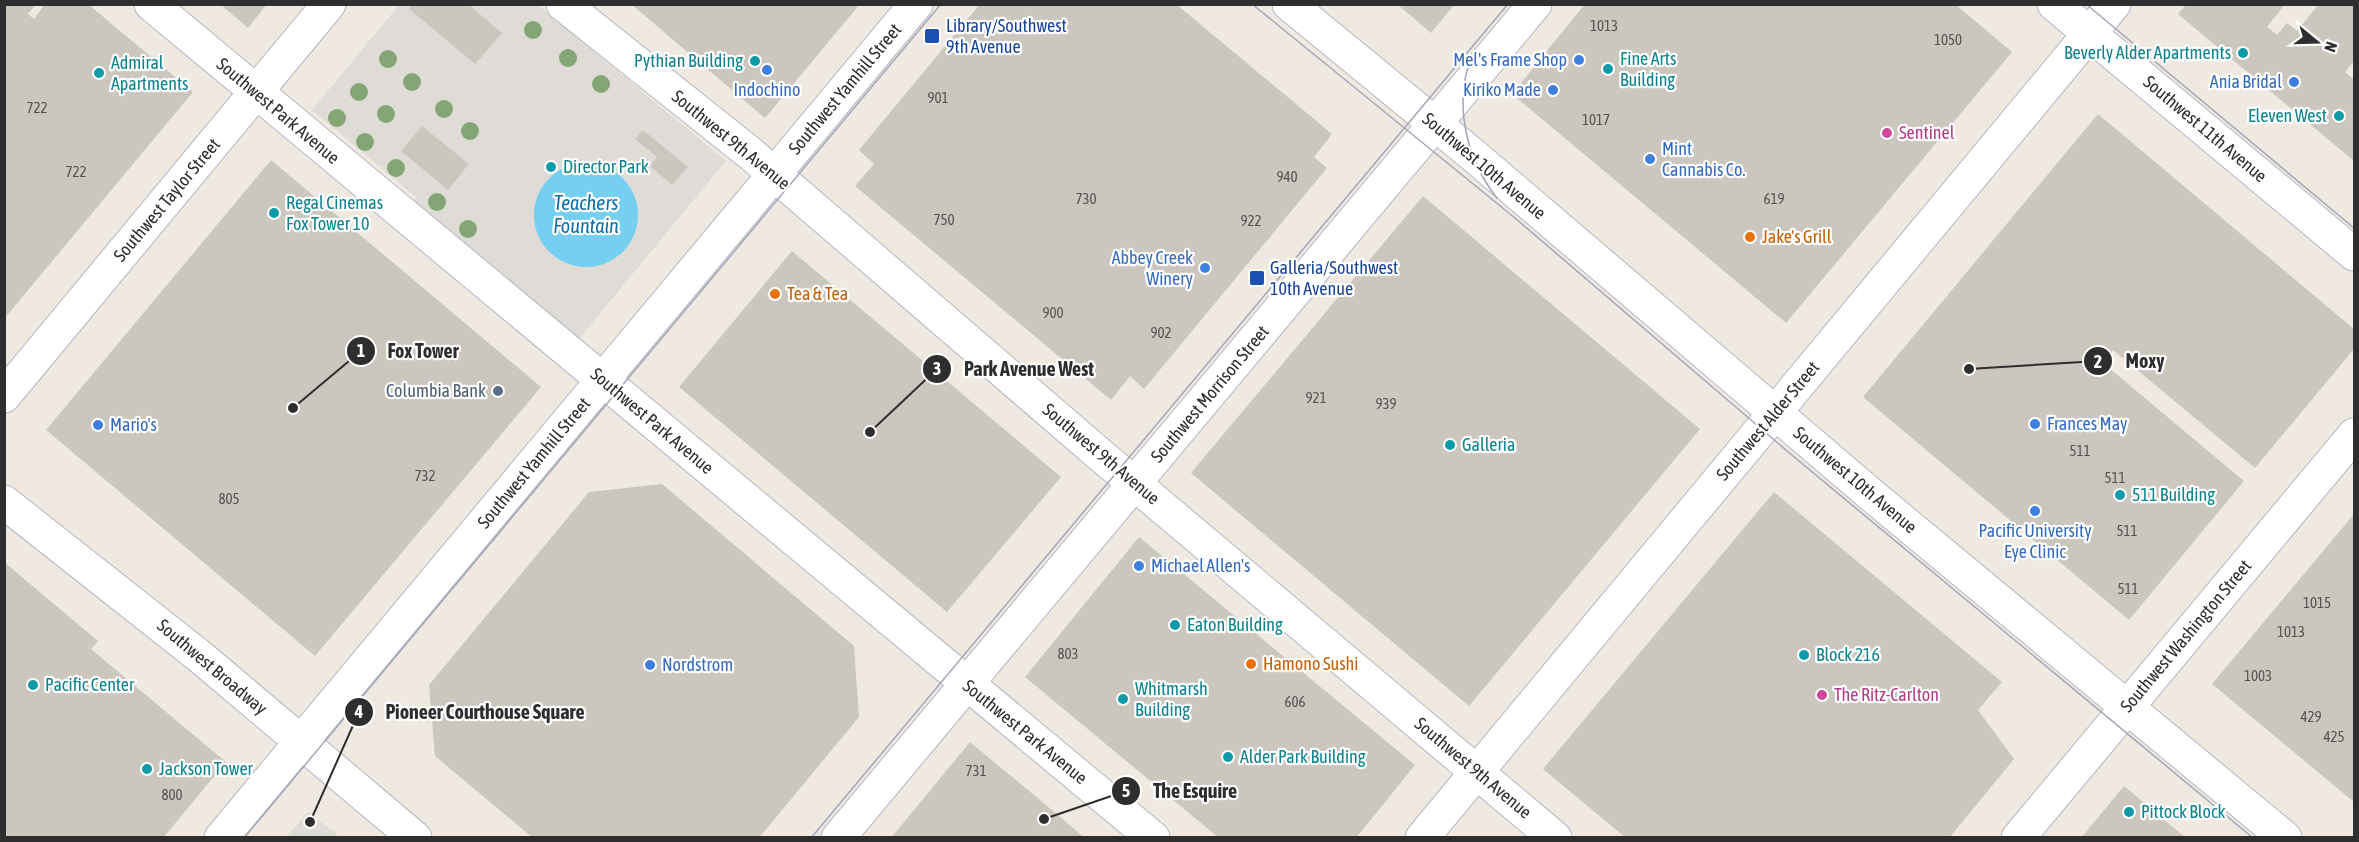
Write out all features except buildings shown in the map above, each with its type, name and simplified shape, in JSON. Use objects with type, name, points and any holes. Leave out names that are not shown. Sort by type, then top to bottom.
[{"type":"street","name":"Southwest Park Avenue","points":[[151,4],[967,685],[1153,837]]},
{"type":"street","name":"Southwest Taylor Street","points":[[4,396],[329,4]]},
{"type":"street","name":"Southwest 9th Avenue","points":[[563,4],[775,175],[1555,837]]},
{"type":"street","name":"Southwest Yamhill Street","points":[[221,837],[916,4]]},
{"type":"street","name":"Southwest 10th Avenue","points":[[1289,4],[1774,413],[2285,837]]},
{"type":"street","name":"Southwest Morrison Street","points":[[838,837],[1535,4]]},
{"type":"street","name":"Southwest 11th Avenue","points":[[2054,4],[2355,254]]},
{"type":"street","name":"Southwest Alder Street","points":[[1422,837],[2114,4]]},
{"type":"street","name":"Southwest Washington Street","points":[[2018,837],[2355,435]]},
{"type":"street","name":"Southwest Broadway","points":[[4,502],[198,655],[415,837]]},
{"type":"shaded area","name":"Director Park","points":[[399,5],[538,5],[726,161],[578,340],[413,202],[416,197],[312,110]]},
{"type":"shaded area","points":[[308,812],[340,837],[286,837]]},
{"type":"water","name":"Teachers Fountain","points":[[586,163],[606,167],[623,178],[634,195],[638,215],[634,235],[623,252],[606,263],[586,267],[566,263],[549,252],[538,235],[534,215],[538,195],[549,178],[566,167]]},
{"type":"tram line","points":[[244,838],[941,4]]},
{"type":"tram line","points":[[1252,4],[1515,218],[1793,456],[2253,838]]},
{"type":"tram line","points":[[811,838],[1508,4]]},
{"type":"tram line","points":[[2086,4],[2354,228]]},
{"type":"tram line","points":[[1474,51],[1467,69],[1464,89],[1465,128],[1477,165],[1497,198]]},
{"type":"place","name":"Library/Southwest 9th Avenue","points":[[932,36]]},
{"type":"place","name":"Beverly Alder Apartments","points":[[2243,53]]},
{"type":"place","name":"Mel's Frame Shop","points":[[1579,60]]},
{"type":"place","name":"Pythian Building","points":[[755,61]]},
{"type":"place","name":"Fine Arts Building","points":[[1608,69]]},
{"type":"place","name":"Indochino","points":[[767,70]]},
{"type":"place","name":"Admiral Apartments","points":[[99,73]]},
{"type":"place","name":"Ania Bridal","points":[[2294,82]]},
{"type":"place","name":"Kiriko Made","points":[[1553,90]]},
{"type":"place","name":"Eleven West","points":[[2339,116]]},
{"type":"place","name":"Sentinel","points":[[1887,133]]},
{"type":"place","name":"Mint Cannabis Co.","points":[[1650,159]]},
{"type":"place","name":"Director Park","points":[[551,167]]},
{"type":"place","name":"Regal Cinemas Fox Tower 10","points":[[274,213]]},
{"type":"place","name":"Jake's Grill","points":[[1750,237]]},
{"type":"place","name":"Abbey Creek Winery","points":[[1205,268]]},
{"type":"place","name":"Galleria/Southwest 10th Avenue","points":[[1257,278]]},
{"type":"place","name":"Tea & Tea","points":[[775,294]]},
{"type":"place","name":"Moxy","points":[[1969,369]]},
{"type":"place","name":"Columbia Bank","points":[[498,391]]},
{"type":"place","name":"Fox Tower","points":[[293,408]]},
{"type":"place","name":"Frances May","points":[[2035,424]]},
{"type":"place","name":"Mario's","points":[[98,425]]},
{"type":"place","name":"Park Avenue West","points":[[870,432]]},
{"type":"place","name":"Galleria","points":[[1450,445]]},
{"type":"place","name":"511 Building","points":[[2120,495]]},
{"type":"place","name":"Pacific University Eye Clinic","points":[[2035,511]]},
{"type":"place","name":"Michael Allen's","points":[[1139,566]]},
{"type":"place","name":"Eaton Building","points":[[1175,625]]},
{"type":"place","name":"Block 216","points":[[1804,655]]},
{"type":"place","name":"Hamono Sushi","points":[[1251,664]]},
{"type":"place","name":"Nordstrom","points":[[650,665]]},
{"type":"place","name":"Pacific Center","points":[[33,685]]},
{"type":"place","name":"The Ritz-Carlton","points":[[1822,695]]},
{"type":"place","name":"Whitmarsh Building","points":[[1123,699]]},
{"type":"place","name":"Alder Park Building","points":[[1228,757]]},
{"type":"place","name":"Jackson Tower","points":[[147,769]]},
{"type":"place","name":"Pittock Block","points":[[2129,812]]},
{"type":"place","name":"The Esquire","points":[[1044,819]]},
{"type":"place","name":"Pioneer Courthouse Square","points":[[310,822]]}]
